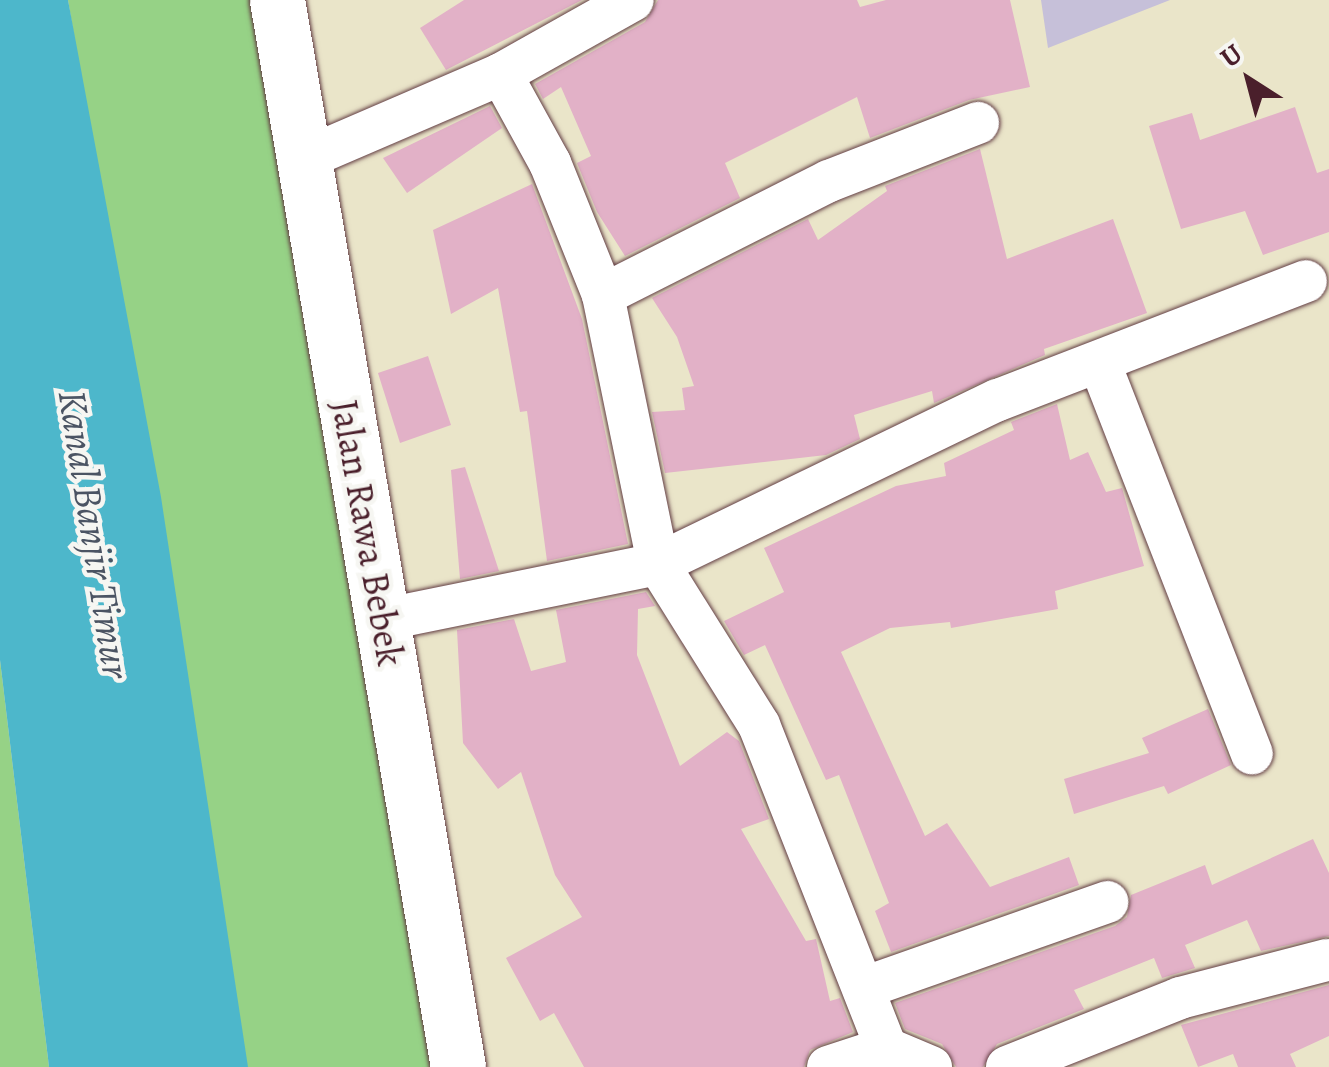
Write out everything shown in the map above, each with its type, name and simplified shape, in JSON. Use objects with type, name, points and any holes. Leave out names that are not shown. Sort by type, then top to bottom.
[{"type":"street","name":"Jalan Rawa Bebek","points":[[276,0],[458,1067]]},
{"type":"street","points":[[304,159],[501,74],[633,0]]},
{"type":"street","points":[[501,74],[550,163],[602,295],[658,564],[759,725],[866,987],[886,1048]]},
{"type":"street","points":[[602,295],[830,181],[978,123]]},
{"type":"street","points":[[382,620],[658,564],[998,400],[1100,364],[1306,281]]},
{"type":"street","points":[[1100,364],[1252,752]]},
{"type":"street","points":[[866,987],[1107,902]]},
{"type":"street","points":[[1007,1067],[1180,998],[1327,960]]},
{"type":"street","points":[[828,1067],[886,1048],[930,1067]]},
{"type":"shaded area","points":[[1041,0],[1170,0],[1048,48]]},
{"type":"green space","points":[[68,0],[277,0],[458,1067],[246,1067]]},
{"type":"green space","points":[[0,660],[49,1067],[0,1067]]},
{"type":"water","name":"Kanal Banjir Timur","points":[[0,0],[68,0],[161,497],[248,1067],[49,1067],[0,660]]},
{"type":"building","points":[[464,0],[582,0],[446,70],[420,28]]},
{"type":"building","points":[[658,0],[857,0],[860,7],[886,0],[1010,0],[1030,87],[969,100],[870,138],[857,97],[725,163],[740,198],[625,256],[597,212],[577,163],[591,156],[561,87],[543,99],[535,84],[645,22]]},
{"type":"building","points":[[490,106],[502,128],[407,193],[383,158]]},
{"type":"building","points":[[1295,107],[1317,173],[1329,169],[1329,232],[1263,255],[1245,211],[1181,229],[1149,126],[1192,113],[1200,140]]},
{"type":"building","points":[[980,149],[1007,259],[1113,219],[1147,313],[1044,349],[1045,355],[934,403],[932,391],[854,415],[860,439],[826,455],[665,473],[652,412],[685,410],[682,388],[694,386],[677,337],[652,298],[808,219],[818,240],[887,191],[885,186]]},
{"type":"building","points":[[532,184],[582,319],[628,544],[547,561],[527,411],[520,412],[498,288],[451,314],[433,230]]},
{"type":"building","points":[[428,356],[451,425],[400,443],[378,373]]},
{"type":"building","points":[[1057,404],[1070,460],[1088,452],[1106,492],[1122,488],[1144,566],[1055,591],[1058,609],[951,628],[950,622],[890,628],[841,652],[925,836],[947,823],[990,887],[1069,857],[1079,885],[891,952],[875,911],[889,903],[839,775],[826,780],[765,645],[744,655],[724,621],[784,592],[764,548],[896,486],[946,476],[944,463],[1014,430],[1011,422]]},
{"type":"building","points":[[465,467],[499,571],[460,579],[451,470]]},
{"type":"building","points":[[646,592],[655,606],[638,609],[637,655],[680,766],[727,732],[739,741],[769,819],[741,829],[806,941],[816,939],[830,1001],[840,998],[853,1032],[810,1050],[804,1067],[584,1067],[554,1013],[540,1021],[506,958],[582,917],[555,875],[521,772],[498,789],[463,743],[457,630],[514,619],[531,671],[566,662],[556,610]]},
{"type":"building","points":[[1208,709],[1231,765],[1168,794],[1164,786],[1074,814],[1064,779],[1149,753],[1142,738]]},
{"type":"building","points":[[1313,839],[1329,873],[1329,936],[1261,951],[1247,920],[1185,945],[1195,968],[1162,978],[1154,958],[1074,990],[1084,1009],[997,1044],[983,1067],[956,1067],[942,1044],[905,1029],[895,1003],[1115,926],[1127,917],[1131,895],[1205,865],[1212,885]]},
{"type":"building","points":[[1329,985],[1329,1036],[1290,1054],[1296,1067],[1238,1067],[1233,1054],[1198,1067],[1181,1025]]}]
